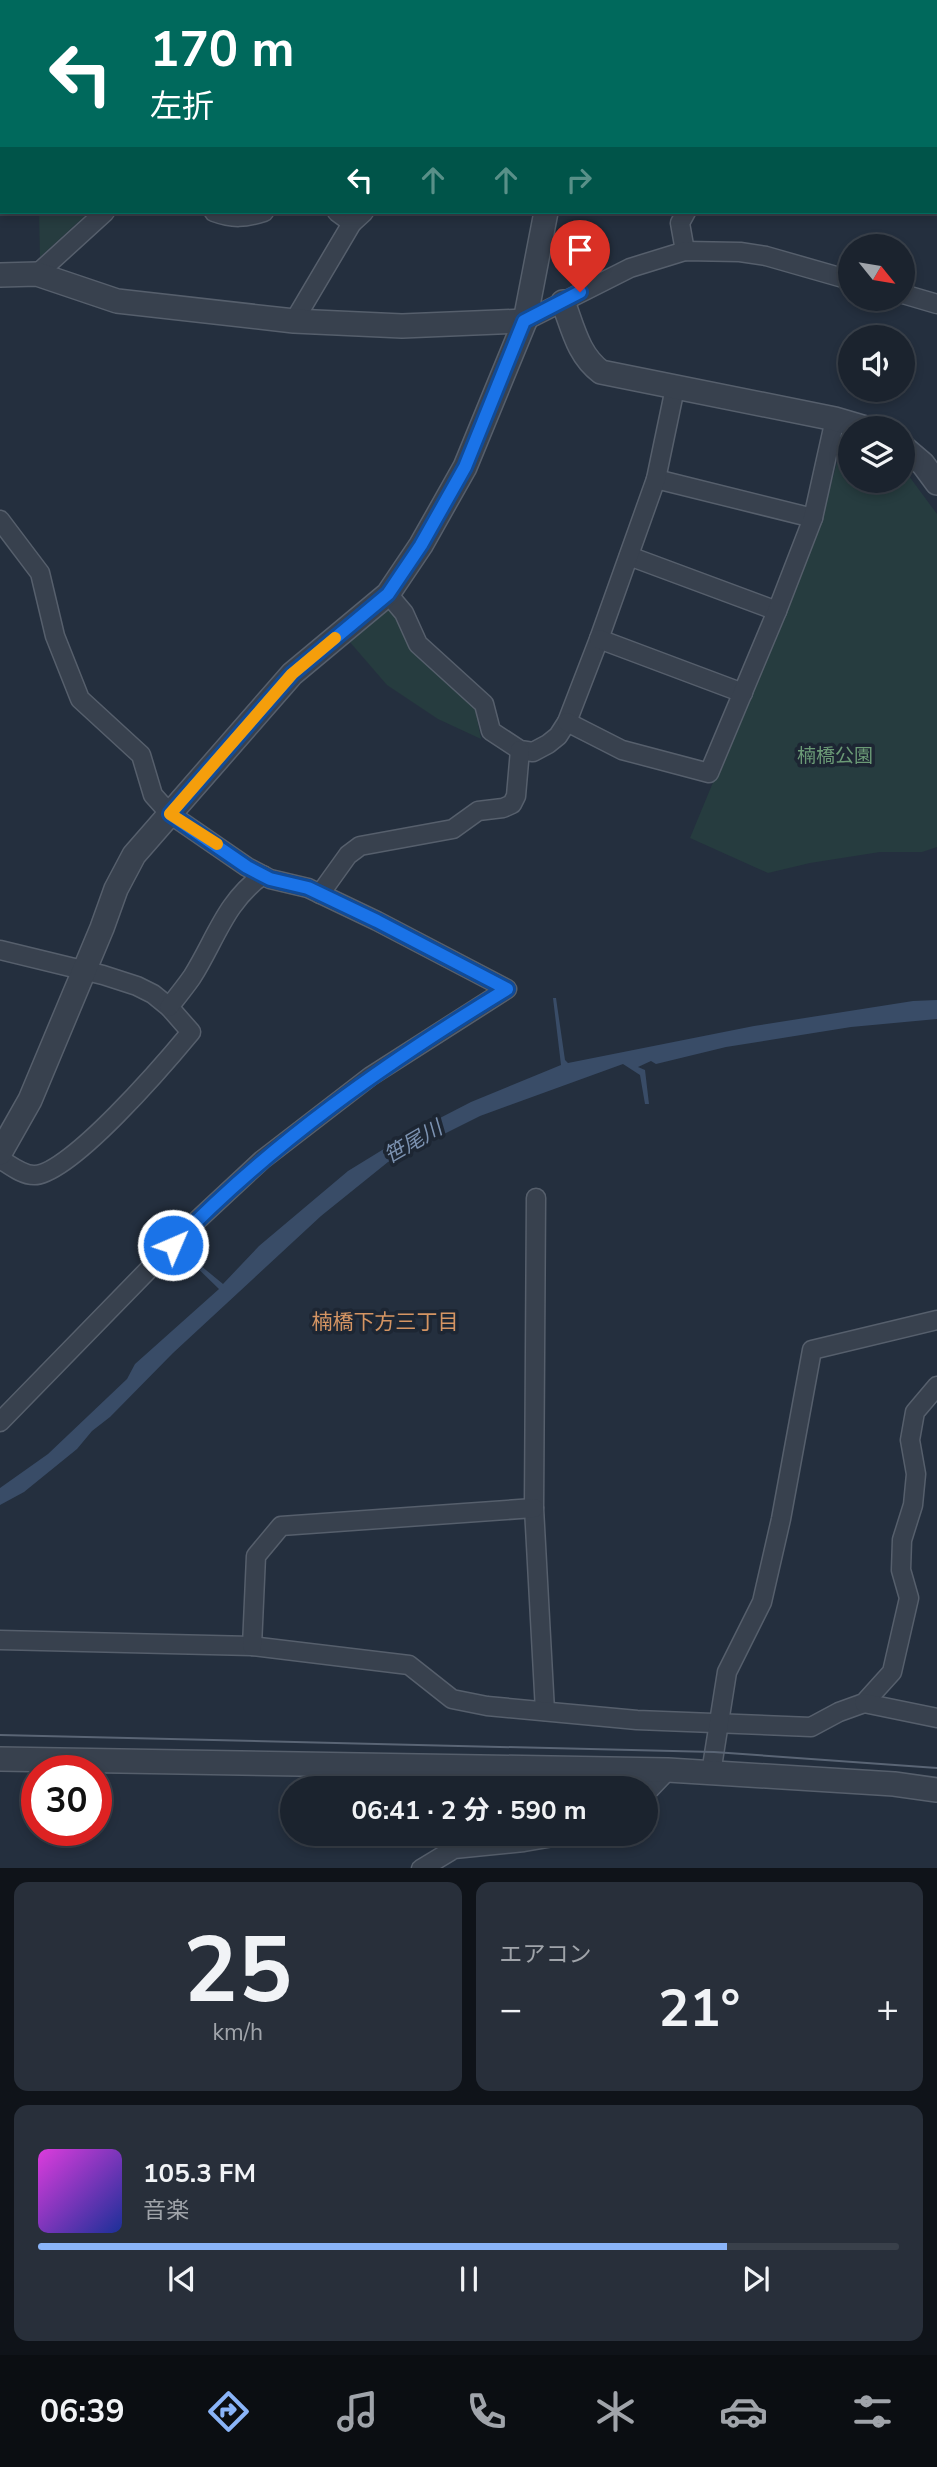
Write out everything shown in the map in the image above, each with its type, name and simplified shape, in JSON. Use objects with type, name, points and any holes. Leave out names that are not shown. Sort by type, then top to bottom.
[{"type":"street","points":[[37,274],[103,214]]},
{"type":"street","points":[[220,214],[244,218],[257,214]]},
{"type":"street","points":[[0,1153],[30,1100],[116,889],[134,855],[292,674],[388,594],[421,545],[465,467],[524,321],[546,214]]},
{"type":"street","points":[[685,214],[680,223],[685,251]]},
{"type":"street","points":[[294,321],[358,218]]},
{"type":"street","points":[[0,275],[37,274],[117,301],[294,321],[402,326],[524,321],[631,268],[685,251],[766,256],[838,277]]},
{"type":"street","points":[[915,298],[937,304]]},
{"type":"street","points":[[563,302],[589,362],[601,372],[838,420]]},
{"type":"street","points":[[388,594],[404,613],[418,644],[484,704],[491,731],[520,750],[533,752],[548,744],[558,736],[567,722],[600,639],[656,479],[675,388]]},
{"type":"street","points":[[567,722],[622,750],[709,773],[813,518],[835,419]]},
{"type":"street","points":[[915,457],[937,482]]},
{"type":"street","points":[[656,479],[813,518]]},
{"type":"street","points":[[0,520],[40,573],[55,636],[80,699],[141,755],[153,794],[170,814],[247,867],[263,875],[308,888],[507,989],[371,1076],[262,1160],[190,1227],[0,1422]]},
{"type":"street","points":[[629,556],[777,611]]},
{"type":"street","points":[[600,639],[743,693]]},
{"type":"street","points":[[320,894],[348,855],[360,846],[453,830],[478,811],[503,808],[512,804],[516,796],[520,750]]},
{"type":"street","points":[[169,1007],[193,976],[233,903],[246,887],[263,875]]},
{"type":"street","points":[[0,950],[103,975],[136,986],[169,1007],[191,1032],[113,1119],[61,1164],[36,1175],[26,1174],[0,1159]]},
{"type":"street","points":[[536,1198],[534,1508],[545,1711]]},
{"type":"street","points":[[711,1773],[727,1672],[762,1602],[781,1518],[812,1350],[937,1320]]},
{"type":"street","points":[[0,1640],[252,1646],[408,1665],[452,1699],[487,1706],[637,1720],[811,1727],[839,1712],[864,1703],[892,1672],[909,1598],[901,1570],[902,1540],[913,1505],[916,1474],[910,1440],[915,1412],[937,1387]]},
{"type":"street","points":[[252,1646],[256,1556],[281,1526],[534,1508]]},
{"type":"street","points":[[864,1703],[937,1718]]},
{"type":"street","points":[[0,1759],[668,1770],[894,1784],[937,1790]]},
{"type":"street","points":[[658,1780],[668,1770]]},
{"type":"street","points":[[421,1868],[454,1849],[484,1846]]},
{"type":"green space","points":[[39,214],[87,214],[40,257]]},
{"type":"green space","name":"楠橋公園","points":[[838,459],[838,493],[915,493],[915,484],[937,514],[937,847],[922,852],[880,852],[768,873],[690,838],[821,521]]},
{"type":"green space","points":[[385,606],[474,703],[481,739],[438,719],[387,685],[349,641]]},
{"type":"water","name":"笹尾川","points":[[553,998],[556,998],[565,1060],[568,1063],[754,1026],[913,1001],[937,1000],[937,1019],[851,1027],[726,1047],[656,1064],[651,1061],[638,1067],[645,1070],[649,1104],[645,1104],[640,1075],[623,1064],[480,1116],[388,1162],[321,1216],[173,1353],[110,1417],[92,1431],[77,1449],[24,1492],[0,1505],[0,1488],[48,1454],[127,1379],[135,1364],[219,1289],[187,1258],[189,1256],[223,1284],[259,1246],[348,1171],[405,1136],[471,1102],[561,1065]]},
{"type":"tram line","points":[[0,1735],[714,1752],[937,1768]]},
{"type":"slow traffic","points":[[217,844],[170,814],[292,674],[335,638]]},
{"type":"district","name":"楠橋下方三丁目","points":[[385,1322]]},
{"type":"route","points":[[173,1245],[262,1160],[371,1076],[507,989],[308,888],[270,879],[247,867],[170,814],[292,674],[388,594],[421,545],[465,467],[524,321],[580,292]]}]
